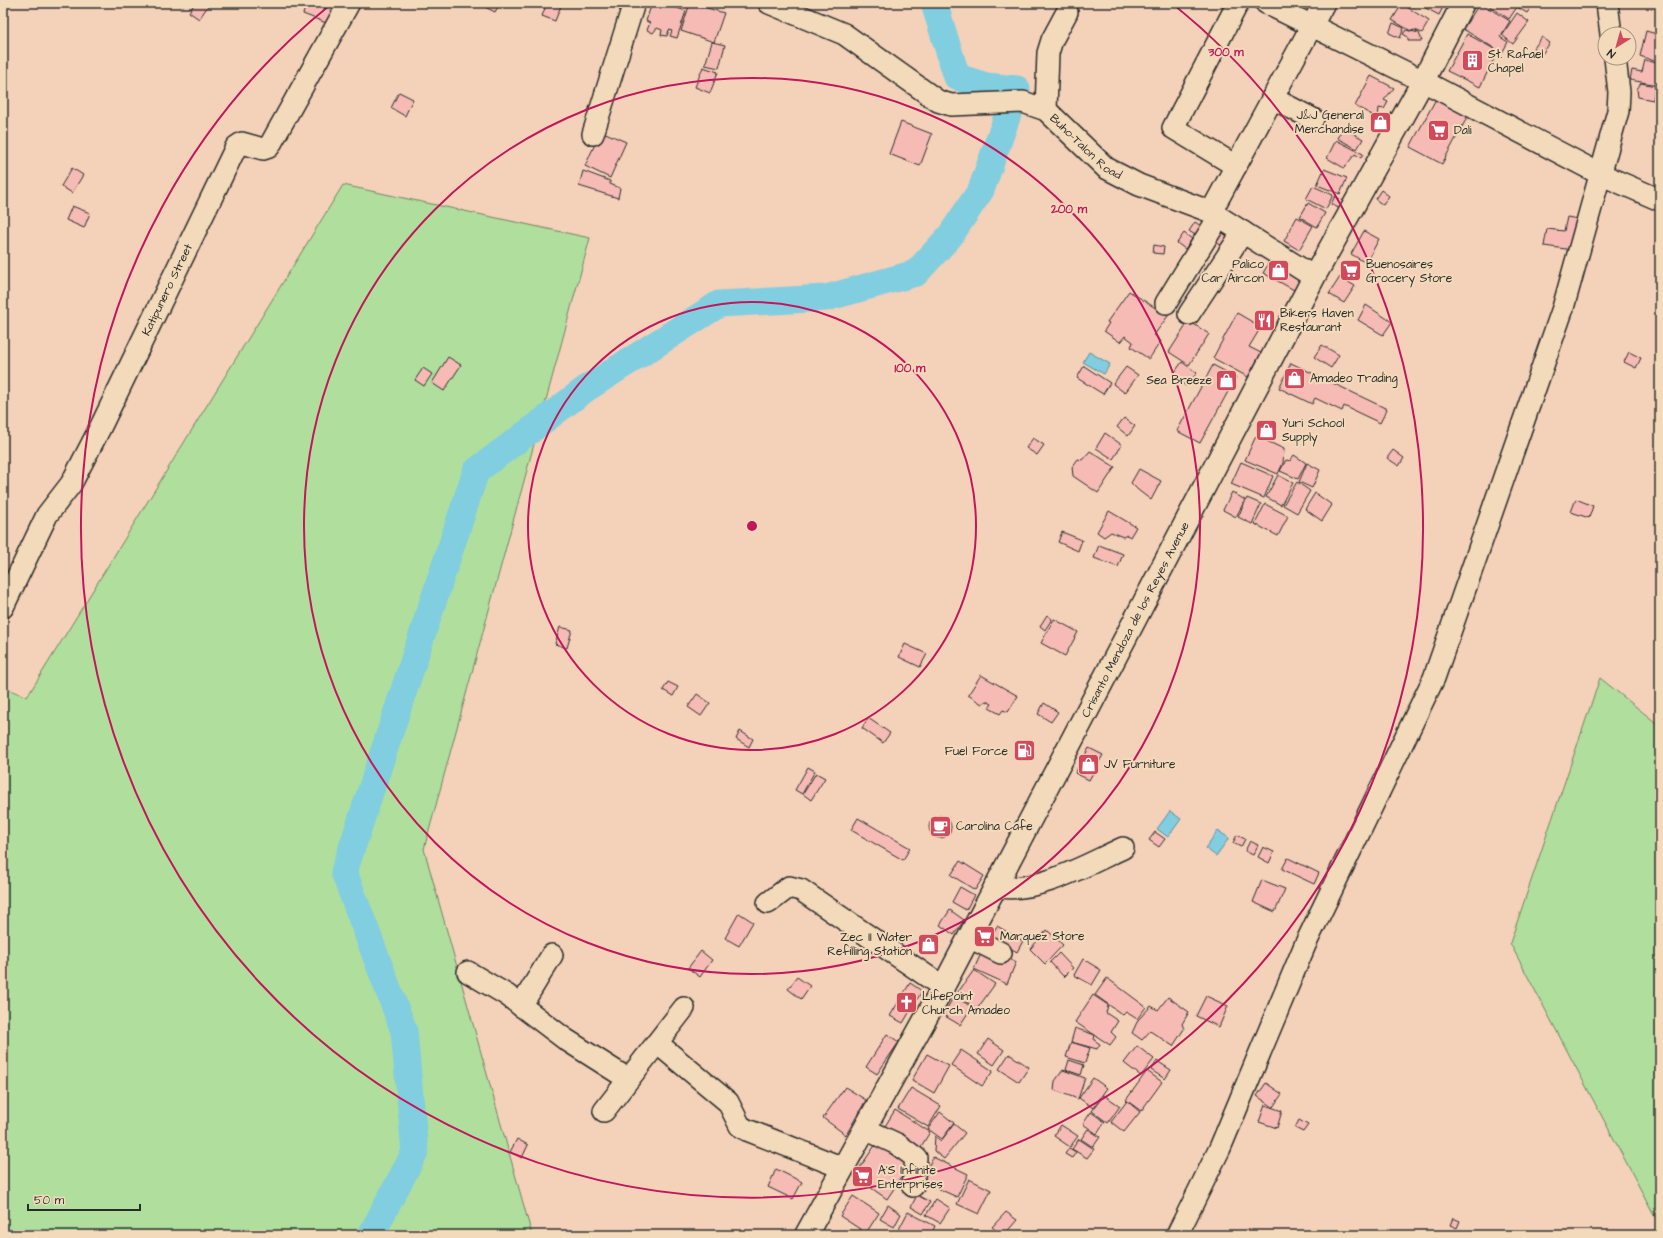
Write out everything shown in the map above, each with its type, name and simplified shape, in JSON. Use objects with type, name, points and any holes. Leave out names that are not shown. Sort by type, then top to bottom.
[{"type":"main road","name":"Crisanto Mendoza de los Reyes Avenue","points":[[806,1235],[943,987],[1314,277],[1423,81],[1463,3]]},
{"type":"street","name":"Katipunero Street","points":[[3,607],[47,515],[71,484],[100,428],[236,147],[242,143],[263,149],[269,147],[349,3]]},
{"type":"street","points":[[593,134],[634,3]]},
{"type":"street","name":"Buho-Talon Road","points":[[769,3],[844,34],[938,101],[951,106],[1023,102],[1046,110],[1106,168],[1139,185],[1215,214],[1314,277]]},
{"type":"street","points":[[1236,166],[1173,128],[1238,3]]},
{"type":"street","points":[[1266,3],[1311,27],[1423,81],[1600,174],[1660,200]]},
{"type":"street","points":[[1166,303],[1215,214],[1236,166],[1324,3]]},
{"type":"street","points":[[1607,3],[1610,26]]},
{"type":"street","points":[[1046,110],[1048,53],[1052,40],[1067,12]]},
{"type":"street","points":[[1177,1235],[1220,1148],[1305,945],[1434,678],[1563,308],[1618,111],[1619,92],[1616,66]]},
{"type":"street","points":[[1272,98],[1313,119]]},
{"type":"street","points":[[1189,314],[1243,232]]},
{"type":"street","points":[[995,886],[1006,888],[1053,880],[1123,848]]},
{"type":"street","points":[[768,903],[789,887],[801,890],[943,987]]},
{"type":"street","points":[[969,937],[1000,953]]},
{"type":"street","points":[[522,1006],[552,955]]},
{"type":"street","points":[[468,972],[507,995],[565,1039],[628,1079]]},
{"type":"street","points":[[604,1111],[684,1008]]},
{"type":"street","points":[[657,1043],[728,1102],[740,1126],[843,1168]]},
{"type":"street","points":[[865,1129],[896,1144],[916,1158],[913,1186]]},
{"type":"green space","points":[[343,185],[590,238],[424,849],[532,1235],[3,1235],[3,687],[27,697]]},
{"type":"green space","points":[[1600,678],[1660,726],[1660,1226],[1510,943]]},
{"type":"water","points":[[1089,352],[1110,364],[1104,374],[1083,362]]},
{"type":"water","points":[[1170,811],[1181,819],[1168,837],[1157,829]]},
{"type":"water","points":[[1218,831],[1229,838],[1216,856],[1205,848]]},
{"type":"building","points":[[195,3],[203,3],[208,6],[199,19],[189,12]]},
{"type":"building","points":[[307,3],[326,3],[336,7],[329,24],[303,14]]},
{"type":"building","points":[[477,3],[500,3],[495,12]]},
{"type":"building","points":[[547,3],[562,3],[555,21],[542,16]]},
{"type":"building","points":[[652,3],[662,3],[686,11],[677,38],[670,36],[672,31],[669,30],[667,36],[661,35],[662,30],[657,28],[653,33],[647,30],[650,23],[646,21]]},
{"type":"building","points":[[690,3],[724,13],[714,42],[681,31]]},
{"type":"building","points":[[1407,3],[1416,3],[1414,7]]},
{"type":"building","points":[[1416,3],[1445,3],[1439,15]]},
{"type":"building","points":[[1480,3],[1510,21],[1500,37],[1508,42],[1502,53],[1463,29]]},
{"type":"building","points":[[1485,3],[1534,3],[1527,13],[1517,7],[1509,19]]},
{"type":"building","points":[[1402,4],[1429,21],[1422,33],[1415,30],[1411,31],[1392,20]]},
{"type":"building","points":[[1517,13],[1529,22],[1513,44],[1502,35]]},
{"type":"building","points":[[1393,23],[1404,28],[1400,38],[1389,33]]},
{"type":"building","points":[[1406,30],[1419,33],[1422,41],[1408,41],[1408,37],[1403,34]]},
{"type":"building","points":[[1646,31],[1660,35],[1660,63],[1640,56]]},
{"type":"building","name":"St. Rafael Chapel","points":[[1467,34],[1498,51],[1480,87],[1447,71]]},
{"type":"building","points":[[1542,37],[1550,43],[1542,54],[1534,48]]},
{"type":"building","points":[[712,42],[725,45],[719,68],[705,65]]},
{"type":"building","points":[[1645,60],[1660,64],[1658,85],[1630,80],[1632,70],[1642,72]]},
{"type":"building","points":[[703,67],[718,72],[710,93],[695,87]]},
{"type":"building","points":[[1371,76],[1394,88],[1384,100],[1388,102],[1384,109],[1379,108],[1378,118],[1355,106]]},
{"type":"building","points":[[1641,83],[1655,86],[1653,100],[1638,97],[1637,89]]},
{"type":"building","points":[[399,92],[413,99],[405,116],[391,108]]},
{"type":"building","points":[[1660,94],[1660,112],[1655,111]]},
{"type":"building","name":"Dali","points":[[1437,97],[1469,114],[1442,164],[1410,147]]},
{"type":"building","points":[[901,122],[932,134],[920,166],[889,154]]},
{"type":"building","points":[[1343,128],[1363,139],[1357,149],[1337,138]]},
{"type":"building","points":[[601,131],[626,142],[610,178],[585,166]]},
{"type":"building","points":[[1336,140],[1363,154],[1361,158],[1355,154],[1344,168],[1327,158]]},
{"type":"building","points":[[72,168],[83,175],[72,193],[61,186]]},
{"type":"building","points":[[1324,169],[1347,178],[1340,194],[1317,185]]},
{"type":"building","points":[[583,171],[610,181],[610,184],[620,188],[618,198],[579,186]]},
{"type":"building","points":[[1313,186],[1333,195],[1326,209],[1306,199]]},
{"type":"building","points":[[1381,190],[1389,196],[1383,205],[1375,199]]},
{"type":"building","points":[[1335,196],[1346,203],[1342,210],[1331,204]]},
{"type":"building","points":[[1308,203],[1325,213],[1317,227],[1300,217]]},
{"type":"building","points":[[72,206],[90,213],[84,228],[66,220]]},
{"type":"building","points":[[1297,217],[1313,226],[1299,250],[1284,241]]},
{"type":"building","points":[[1567,217],[1578,219],[1573,250],[1544,246],[1547,229],[1564,231]]},
{"type":"building","points":[[1195,222],[1207,230],[1201,239],[1189,231]]},
{"type":"building","points":[[1221,227],[1230,233],[1222,246],[1213,240]]},
{"type":"building","points":[[1364,231],[1379,239],[1366,263],[1351,254]]},
{"type":"building","points":[[1184,233],[1192,239],[1185,249],[1177,243]]},
{"type":"building","points":[[1154,245],[1164,247],[1163,254],[1153,253]]},
{"type":"building","points":[[1270,261],[1302,279],[1296,291],[1263,273]]},
{"type":"building","points":[[1340,277],[1355,286],[1344,303],[1329,294]]},
{"type":"building","points":[[1129,291],[1168,316],[1154,335],[1161,341],[1149,359],[1131,347],[1133,342],[1125,336],[1120,342],[1104,331],[1109,323],[1107,322]]},
{"type":"building","points":[[1366,305],[1392,322],[1383,335],[1358,320]]},
{"type":"building","points":[[1237,313],[1261,327],[1249,347],[1261,353],[1248,377],[1213,358]]},
{"type":"building","points":[[1189,321],[1209,334],[1189,365],[1169,352]]},
{"type":"building","points":[[1322,345],[1339,355],[1331,368],[1314,357]]},
{"type":"building","points":[[1629,352],[1641,358],[1636,368],[1624,362]]},
{"type":"building","points":[[448,357],[461,365],[444,391],[432,383]]},
{"type":"building","points":[[1182,362],[1197,373],[1186,386],[1172,376]]},
{"type":"building","points":[[1291,363],[1387,409],[1380,423],[1344,406],[1342,411],[1315,398],[1312,404],[1279,388]]},
{"type":"building","points":[[1213,365],[1236,377],[1200,443],[1177,431]]},
{"type":"building","points":[[1084,366],[1110,383],[1103,394],[1077,378]]},
{"type":"building","points":[[1126,367],[1138,375],[1125,393],[1113,384]]},
{"type":"building","points":[[423,368],[432,374],[424,386],[415,380]]},
{"type":"building","points":[[1124,418],[1135,426],[1128,436],[1117,427]]},
{"type":"building","points":[[1105,433],[1122,445],[1113,459],[1096,448]]},
{"type":"building","points":[[1256,436],[1284,449],[1283,463],[1278,474],[1245,460]]},
{"type":"building","points":[[1033,438],[1044,445],[1037,455],[1026,448]]},
{"type":"building","points":[[1393,450],[1404,458],[1399,466],[1387,458]]},
{"type":"building","points":[[1090,451],[1115,467],[1098,493],[1073,476],[1072,467],[1078,459],[1082,460]]},
{"type":"building","points":[[1294,455],[1306,463],[1298,479],[1280,471],[1286,460],[1290,461]]},
{"type":"building","points":[[1241,462],[1273,476],[1264,498],[1231,484]]},
{"type":"building","points":[[1307,463],[1320,470],[1312,488],[1299,482]]},
{"type":"building","points":[[1139,469],[1161,481],[1151,500],[1131,483]]},
{"type":"building","points":[[1278,475],[1293,483],[1281,505],[1266,497]]},
{"type":"building","points":[[1297,482],[1310,491],[1297,513],[1283,505]]},
{"type":"building","points":[[1232,492],[1245,500],[1236,517],[1223,510]]},
{"type":"building","points":[[1315,493],[1332,505],[1322,521],[1305,509]]},
{"type":"building","points":[[1247,498],[1261,504],[1252,524],[1238,517]]},
{"type":"building","points":[[1576,499],[1593,506],[1589,518],[1571,512]]},
{"type":"building","points":[[1265,504],[1288,516],[1278,536],[1255,524]]},
{"type":"building","points":[[1109,511],[1136,527],[1130,537],[1127,535],[1123,537],[1111,532],[1104,537],[1097,532]]},
{"type":"building","points":[[1062,532],[1082,540],[1078,551],[1058,542]]},
{"type":"building","points":[[1099,545],[1123,554],[1118,567],[1094,558]]},
{"type":"building","points":[[1047,615],[1052,619],[1045,630],[1040,626]]},
{"type":"building","points":[[1054,619],[1078,632],[1065,656],[1041,643]]},
{"type":"building","points":[[560,627],[572,630],[567,648],[555,644]]},
{"type":"building","points":[[905,644],[927,654],[920,667],[899,657]]},
{"type":"building","points":[[981,675],[1018,696],[1008,712],[1003,710],[1000,714],[989,708],[992,704],[986,701],[982,704],[968,695]]},
{"type":"building","points":[[668,682],[678,687],[673,696],[663,690]]},
{"type":"building","points":[[697,694],[710,703],[701,716],[688,707]]},
{"type":"building","points":[[1044,703],[1058,712],[1051,722],[1038,714]]},
{"type":"building","points":[[868,718],[890,733],[883,743],[862,728]]},
{"type":"building","points":[[740,731],[753,739],[749,747],[736,739]]},
{"type":"building","name":"JV Furniture","points":[[1089,748],[1103,755],[1089,780],[1075,773]]},
{"type":"building","points":[[808,767],[815,771],[802,794],[795,790]]},
{"type":"building","points":[[816,773],[825,778],[811,800],[803,794]]},
{"type":"building","name":"Carolina Cafe","points":[[936,816],[944,816],[951,823],[951,831],[944,838],[936,838],[929,831],[929,823]]},
{"type":"building","points":[[858,818],[910,848],[903,860],[851,830]]},
{"type":"building","points":[[1155,832],[1165,839],[1159,847],[1149,840]]},
{"type":"building","points":[[1237,835],[1245,839],[1241,847],[1233,843]]},
{"type":"building","points":[[1250,841],[1258,845],[1253,855],[1245,851]]},
{"type":"building","points":[[1263,847],[1274,852],[1269,863],[1258,857]]},
{"type":"building","points":[[1288,858],[1319,873],[1314,884],[1282,869]]},
{"type":"building","points":[[960,861],[984,876],[975,890],[951,875]]},
{"type":"building","points":[[1262,880],[1285,889],[1275,912],[1253,902]]},
{"type":"building","points":[[960,887],[974,895],[966,910],[952,902]]},
{"type":"building","points":[[950,910],[964,920],[954,935],[940,925]]},
{"type":"building","points":[[739,913],[753,922],[739,946],[725,938]]},
{"type":"building","points":[[997,926],[1023,941],[1017,952],[991,937]]},
{"type":"building","points":[[1047,930],[1063,945],[1045,964],[1030,949]]},
{"type":"building","points":[[984,947],[1016,962],[1007,984],[974,969]]},
{"type":"building","points":[[701,951],[712,960],[700,977],[688,968]]},
{"type":"building","points":[[1059,953],[1073,968],[1064,977],[1050,962]]},
{"type":"building","points":[[1083,959],[1101,970],[1092,985],[1074,975]]},
{"type":"building","points":[[974,970],[995,984],[977,1009],[956,995]]},
{"type":"building","points":[[797,977],[810,986],[801,999],[788,989]]},
{"type":"building","points":[[1107,978],[1146,1007],[1137,1019],[1126,1012],[1123,1015],[1095,995]]},
{"type":"building","name":"LifePoint Church Amadeo","points":[[910,983],[922,991],[903,1023],[890,1016]]},
{"type":"building","points":[[1093,995],[1108,1005],[1106,1013],[1118,1021],[1111,1032],[1116,1037],[1110,1045],[1075,1022]]},
{"type":"building","points":[[954,996],[972,1007],[960,1025],[943,1015]]},
{"type":"building","points":[[1206,996],[1228,1006],[1219,1027],[1196,1016]]},
{"type":"building","points":[[1168,997],[1189,1012],[1182,1024],[1184,1029],[1173,1046],[1150,1031],[1142,1040],[1132,1033],[1138,1020],[1151,1006],[1158,1010]]},
{"type":"building","points":[[1075,1028],[1095,1035],[1094,1040],[1100,1044],[1097,1049],[1071,1042]]},
{"type":"building","points":[[887,1034],[899,1042],[877,1074],[866,1067]]},
{"type":"building","points":[[988,1039],[1004,1050],[994,1065],[978,1054]]},
{"type":"building","points":[[1071,1042],[1090,1048],[1085,1063],[1066,1057]]},
{"type":"building","points":[[1137,1046],[1154,1059],[1141,1076],[1124,1063]]},
{"type":"building","points":[[961,1050],[993,1071],[982,1086],[951,1065]]},
{"type":"building","points":[[927,1054],[949,1066],[934,1093],[912,1080]]},
{"type":"building","points":[[1009,1054],[1029,1067],[1019,1082],[999,1069]]},
{"type":"building","points":[[1069,1060],[1084,1065],[1081,1075],[1066,1070]]},
{"type":"building","points":[[1157,1061],[1171,1070],[1165,1079],[1151,1070]]},
{"type":"building","points":[[1063,1070],[1085,1078],[1078,1099],[1054,1090],[1055,1081]]},
{"type":"building","points":[[1147,1071],[1162,1082],[1141,1111],[1126,1100]]},
{"type":"building","points":[[1093,1078],[1107,1088],[1093,1108],[1079,1098]]},
{"type":"building","points":[[1266,1083],[1282,1094],[1273,1107],[1257,1096]]},
{"type":"building","points":[[845,1087],[866,1100],[846,1135],[823,1118]]},
{"type":"building","points":[[911,1088],[941,1106],[928,1127],[898,1109]]},
{"type":"building","points":[[1104,1095],[1120,1106],[1108,1123],[1092,1111]]},
{"type":"building","points":[[1127,1101],[1140,1112],[1124,1132],[1111,1122]]},
{"type":"building","points":[[1265,1105],[1282,1111],[1277,1128],[1259,1122]]},
{"type":"building","points":[[895,1110],[930,1132],[917,1153],[882,1131]]},
{"type":"building","points":[[940,1112],[954,1123],[942,1139],[928,1129]]},
{"type":"building","points":[[1091,1112],[1105,1122],[1097,1134],[1083,1124]]},
{"type":"building","points":[[1299,1120],[1308,1125],[1303,1132],[1295,1128]]},
{"type":"building","points":[[954,1124],[965,1133],[944,1159],[934,1151],[935,1136],[941,1141]]},
{"type":"building","points":[[1061,1125],[1078,1136],[1070,1147],[1054,1136]]},
{"type":"building","points":[[1088,1129],[1100,1137],[1093,1147],[1081,1139]]},
{"type":"building","points":[[517,1139],[528,1145],[522,1158],[510,1152]]},
{"type":"building","points":[[1079,1139],[1094,1149],[1087,1158],[1072,1149]]},
{"type":"building","points":[[876,1144],[909,1166],[887,1199],[854,1176]]},
{"type":"building","points":[[1069,1148],[1076,1152],[1072,1158],[1065,1154]]},
{"type":"building","points":[[933,1157],[968,1174],[957,1197],[921,1181]]},
{"type":"building","points":[[776,1169],[802,1182],[793,1199],[768,1187]]},
{"type":"building","points":[[969,1179],[991,1190],[979,1214],[957,1204]]},
{"type":"building","points":[[917,1195],[930,1202],[923,1214],[911,1207]]},
{"type":"building","points":[[853,1196],[879,1213],[866,1233],[840,1216]]},
{"type":"building","points":[[936,1199],[950,1208],[940,1223],[926,1215]]},
{"type":"building","points":[[888,1205],[901,1214],[894,1227],[880,1219]]},
{"type":"building","points":[[908,1212],[935,1226],[931,1235],[910,1235],[899,1229]]},
{"type":"building","points":[[1006,1212],[1017,1220],[1004,1235],[1002,1235],[992,1227]]},
{"type":"building","points":[[1453,1218],[1460,1221],[1457,1228],[1450,1225]]},
{"type":"waterway","points":[[371,1235],[415,1152],[404,1031],[344,872],[476,471],[587,388],[719,304],[826,298],[916,273],[950,236],[981,190],[1017,89],[986,86],[957,77],[934,3]]},
{"type":"place","name":"St. Rafael Chapel","points":[[1473,61]]},
{"type":"place","name":"J&J General Merchandise","points":[[1380,122]]},
{"type":"place","name":"Dali","points":[[1439,130]]},
{"type":"place","name":"Palico Car Aircon","points":[[1279,271]]},
{"type":"place","name":"Buenosaires Grocery Store","points":[[1351,271]]},
{"type":"place","name":"Bikers Haven Restaurant","points":[[1264,320]]},
{"type":"place","name":"Amadeo Trading","points":[[1294,378]]},
{"type":"place","name":"Sea Breeze","points":[[1227,380]]},
{"type":"place","name":"Yuri School Supply","points":[[1267,430]]},
{"type":"place","name":"Fuel Force","points":[[1024,751]]},
{"type":"place","name":"JV Furniture","points":[[1089,764]]},
{"type":"place","name":"Carolina Cafe","points":[[940,826]]},
{"type":"place","name":"Marquez Store","points":[[984,936]]},
{"type":"place","name":"Zec II Water Refilling Station","points":[[928,944]]},
{"type":"place","name":"LifePoint Church Amadeo","points":[[906,1003]]},
{"type":"place","name":"A'S Infinite Enterprises","points":[[862,1177]]}]
